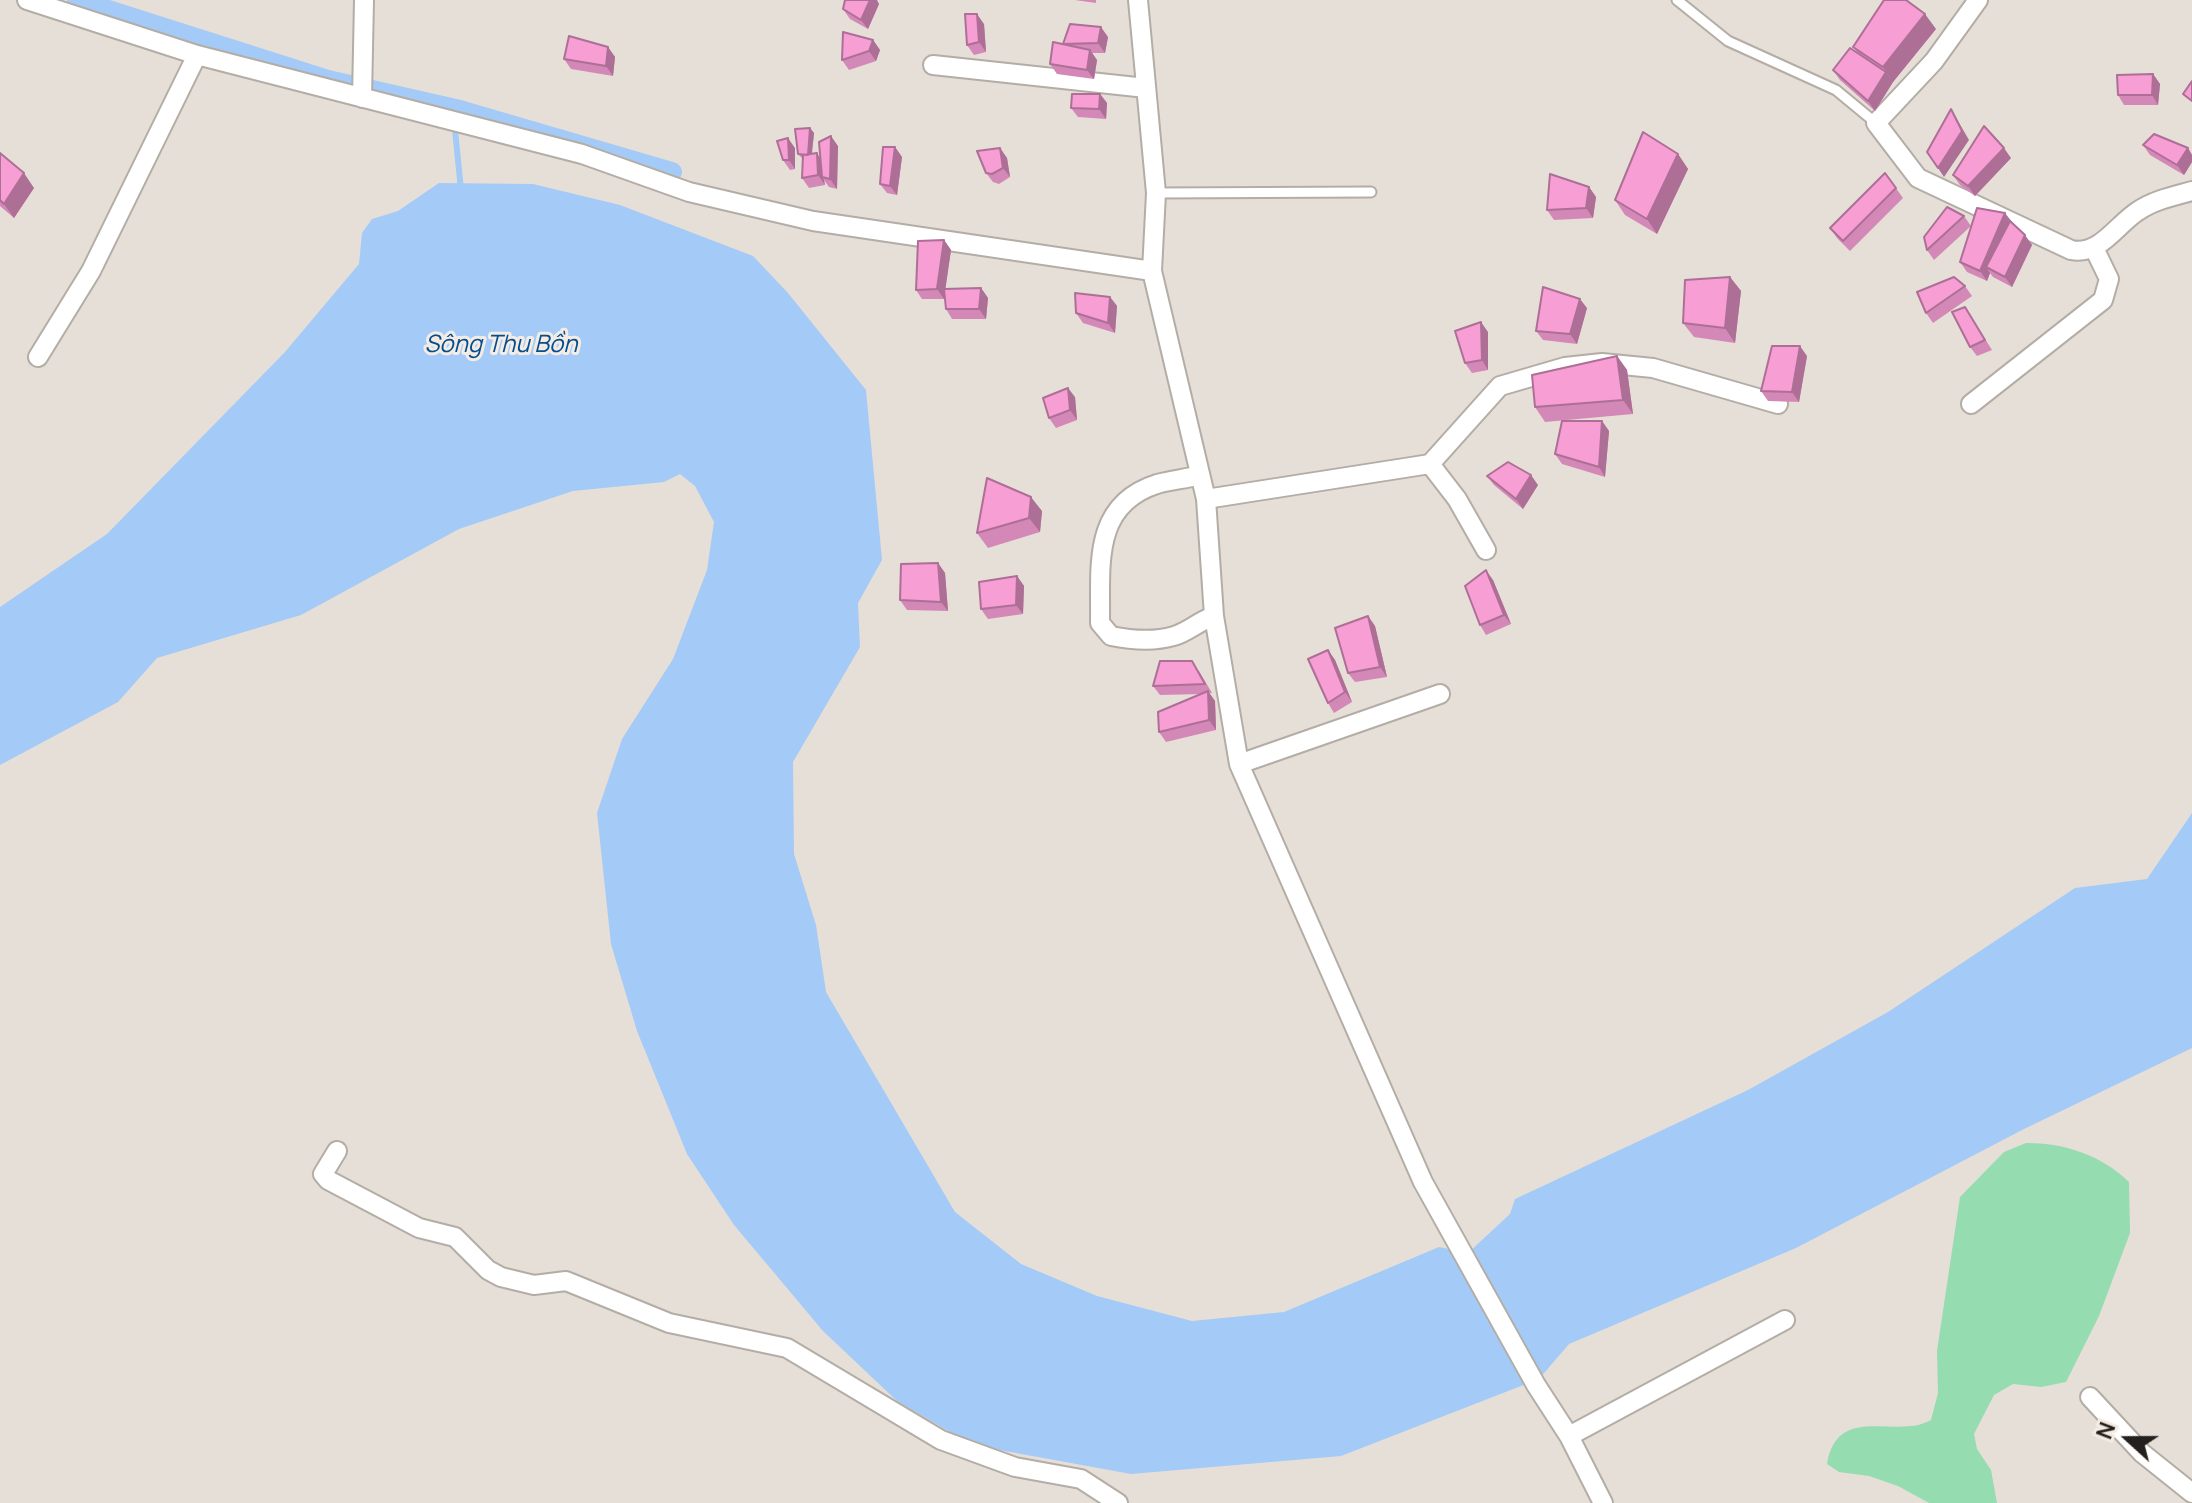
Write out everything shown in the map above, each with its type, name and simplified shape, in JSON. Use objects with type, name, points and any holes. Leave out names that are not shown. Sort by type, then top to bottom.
[{"type":"street","points":[[27,0],[197,55],[362,91],[582,154],[689,192],[813,221],[1152,271]]},
{"type":"street","points":[[362,91],[364,0]]},
{"type":"street","points":[[1138,0],[1156,193],[1152,271],[1206,499],[1214,616],[1239,764],[1423,1182],[1536,1385],[1569,1436],[1603,1503]]},
{"type":"street","points":[[1978,0],[1934,61],[1876,123],[1918,178],[2083,253],[2094,248],[2137,211],[2192,191]]},
{"type":"street","points":[[38,357],[91,271],[197,55]]},
{"type":"street","points":[[933,65],[1146,88]]},
{"type":"street","points":[[1971,404],[2103,300],[2109,279],[2094,248]]},
{"type":"street","points":[[1206,499],[1430,464],[1500,386],[1565,367],[1602,363],[1653,368],[1778,404]]},
{"type":"street","points":[[1430,464],[1486,550]]},
{"type":"street","points":[[1200,475],[1148,488],[1112,514],[1103,544],[1100,623],[1111,636],[1147,640],[1176,636],[1193,624],[1214,616]]},
{"type":"street","points":[[1239,764],[1440,694]]},
{"type":"street","points":[[337,1151],[323,1174],[328,1180],[419,1228],[455,1237],[488,1270],[501,1277],[534,1285],[566,1281],[669,1323],[787,1348],[941,1440],[1001,1463],[1081,1479],[1118,1503]]},
{"type":"street","points":[[1569,1436],[1785,1320]]},
{"type":"street","points":[[2090,1397],[2142,1453],[2192,1493]]},
{"type":"lane","points":[[1677,0],[1728,41],[1836,90],[1876,123]]},
{"type":"lane","points":[[1156,193],[1371,192]]},
{"type":"green space","points":[[2026,1143],[2055,1145],[2082,1152],[2107,1165],[2129,1182],[2130,1233],[2099,1316],[2066,1382],[2041,1387],[2013,1384],[1994,1395],[1974,1434],[1977,1449],[1991,1470],[1997,1503],[1929,1503],[1898,1486],[1869,1476],[1839,1472],[1827,1464],[1833,1445],[1843,1434],[1856,1428],[1902,1427],[1931,1420],[1938,1393],[1937,1351],[1960,1197],[2004,1152]]},
{"type":"water","name":"Sông Thu Bồn","points":[[439,183],[533,184],[620,205],[753,256],[788,293],[866,390],[882,560],[858,603],[860,647],[793,762],[794,854],[816,925],[826,992],[955,1212],[1021,1264],[1097,1296],[1192,1321],[1284,1312],[1439,1247],[1468,1253],[1510,1214],[1515,1199],[1748,1090],[1888,1012],[2075,888],[2147,879],[2192,813],[2192,1048],[2024,1129],[1796,1248],[1569,1344],[1539,1379],[1341,1456],[1131,1474],[972,1445],[897,1401],[823,1331],[734,1225],[687,1154],[637,1031],[611,944],[597,813],[622,739],[673,659],[707,570],[714,522],[695,486],[680,474],[664,482],[573,491],[459,529],[301,615],[157,658],[118,702],[0,765],[0,607],[107,534],[285,352],[359,264],[362,233],[372,219],[398,211]]},
{"type":"building","points":[[845,0],[870,0],[861,20],[843,9]]},
{"type":"building","points":[[1884,0],[1906,0],[1925,14],[1883,67],[1853,47]]},
{"type":"building","points":[[965,14],[977,14],[979,42],[967,45]]},
{"type":"building","points":[[1070,24],[1101,27],[1098,43],[1063,44]]},
{"type":"building","points":[[843,32],[873,40],[869,51],[842,60]]},
{"type":"building","points":[[569,36],[608,47],[606,66],[564,59]]},
{"type":"building","points":[[1053,42],[1090,50],[1087,70],[1050,64]]},
{"type":"building","points":[[1850,48],[1886,72],[1868,101],[1833,70]]},
{"type":"building","points":[[2153,74],[2152,95],[2118,95],[2117,75]]},
{"type":"building","points":[[2192,81],[2192,101],[2183,94]]},
{"type":"building","points":[[1072,94],[1100,94],[1099,109],[1071,108]]},
{"type":"building","points":[[1951,109],[1962,131],[1938,168],[1927,152]]},
{"type":"building","points":[[1984,126],[2004,148],[1968,186],[1953,175]]},
{"type":"building","points":[[810,128],[808,155],[798,154],[795,129]]},
{"type":"building","points":[[1643,132],[1678,154],[1647,219],[1615,200]]},
{"type":"building","points":[[2154,134],[2188,148],[2177,165],[2143,145]]},
{"type":"building","points":[[831,136],[830,179],[822,177],[819,142]]},
{"type":"building","points":[[788,138],[789,160],[783,160],[777,141]]},
{"type":"building","points":[[883,147],[895,147],[890,186],[880,184]]},
{"type":"building","points":[[1000,148],[1003,168],[992,174],[986,173],[977,151]]},
{"type":"building","points":[[0,153],[24,173],[4,204],[0,200]]},
{"type":"building","points":[[817,153],[818,175],[802,178],[803,155]]},
{"type":"building","points":[[1885,173],[1896,188],[1843,241],[1830,228]]},
{"type":"building","points":[[1550,174],[1589,187],[1586,208],[1547,210]]},
{"type":"building","points":[[1947,207],[1964,216],[1927,250],[1924,237]]},
{"type":"building","points":[[1977,208],[2005,213],[1980,271],[1960,262]]},
{"type":"building","points":[[2010,221],[2025,235],[2005,277],[1986,267]]},
{"type":"building","points":[[944,240],[937,289],[916,290],[918,241]]},
{"type":"building","points":[[1730,277],[1725,328],[1683,323],[1685,280]]},
{"type":"building","points":[[1954,277],[1965,286],[1926,313],[1917,292]]},
{"type":"building","points":[[1543,287],[1580,299],[1570,334],[1536,331]]},
{"type":"building","points":[[981,288],[979,309],[946,309],[944,289]]},
{"type":"building","points":[[1075,293],[1110,297],[1108,323],[1076,313]]},
{"type":"building","points":[[1965,307],[1985,340],[1970,347],[1952,312]]},
{"type":"building","points":[[1481,322],[1482,360],[1465,363],[1455,331]]},
{"type":"building","points":[[1772,346],[1800,346],[1792,392],[1761,391]]},
{"type":"building","points":[[1617,356],[1623,400],[1535,407],[1532,375]]},
{"type":"building","points":[[1068,388],[1070,410],[1049,418],[1043,398]]},
{"type":"building","points":[[1562,421],[1602,421],[1599,467],[1555,454]]},
{"type":"building","points":[[1508,462],[1531,475],[1516,499],[1487,476]]},
{"type":"building","points":[[987,478],[1031,497],[1029,518],[977,533]]},
{"type":"building","points":[[938,563],[941,602],[900,600],[901,564]]},
{"type":"building","points":[[1486,570],[1504,615],[1480,625],[1465,586]]},
{"type":"building","points":[[1017,576],[1016,605],[981,609],[979,582]]},
{"type":"building","points":[[1368,616],[1380,667],[1348,673],[1335,628]]},
{"type":"building","points":[[1328,650],[1345,692],[1328,703],[1308,659]]},
{"type":"building","points":[[1160,661],[1192,661],[1205,684],[1153,686]]},
{"type":"building","points":[[1208,691],[1209,720],[1159,732],[1158,712]]},
{"type":"waterway","points":[[77,0],[328,80],[460,110],[672,172]]},
{"type":"waterway","points":[[455,130],[461,190]]}]
